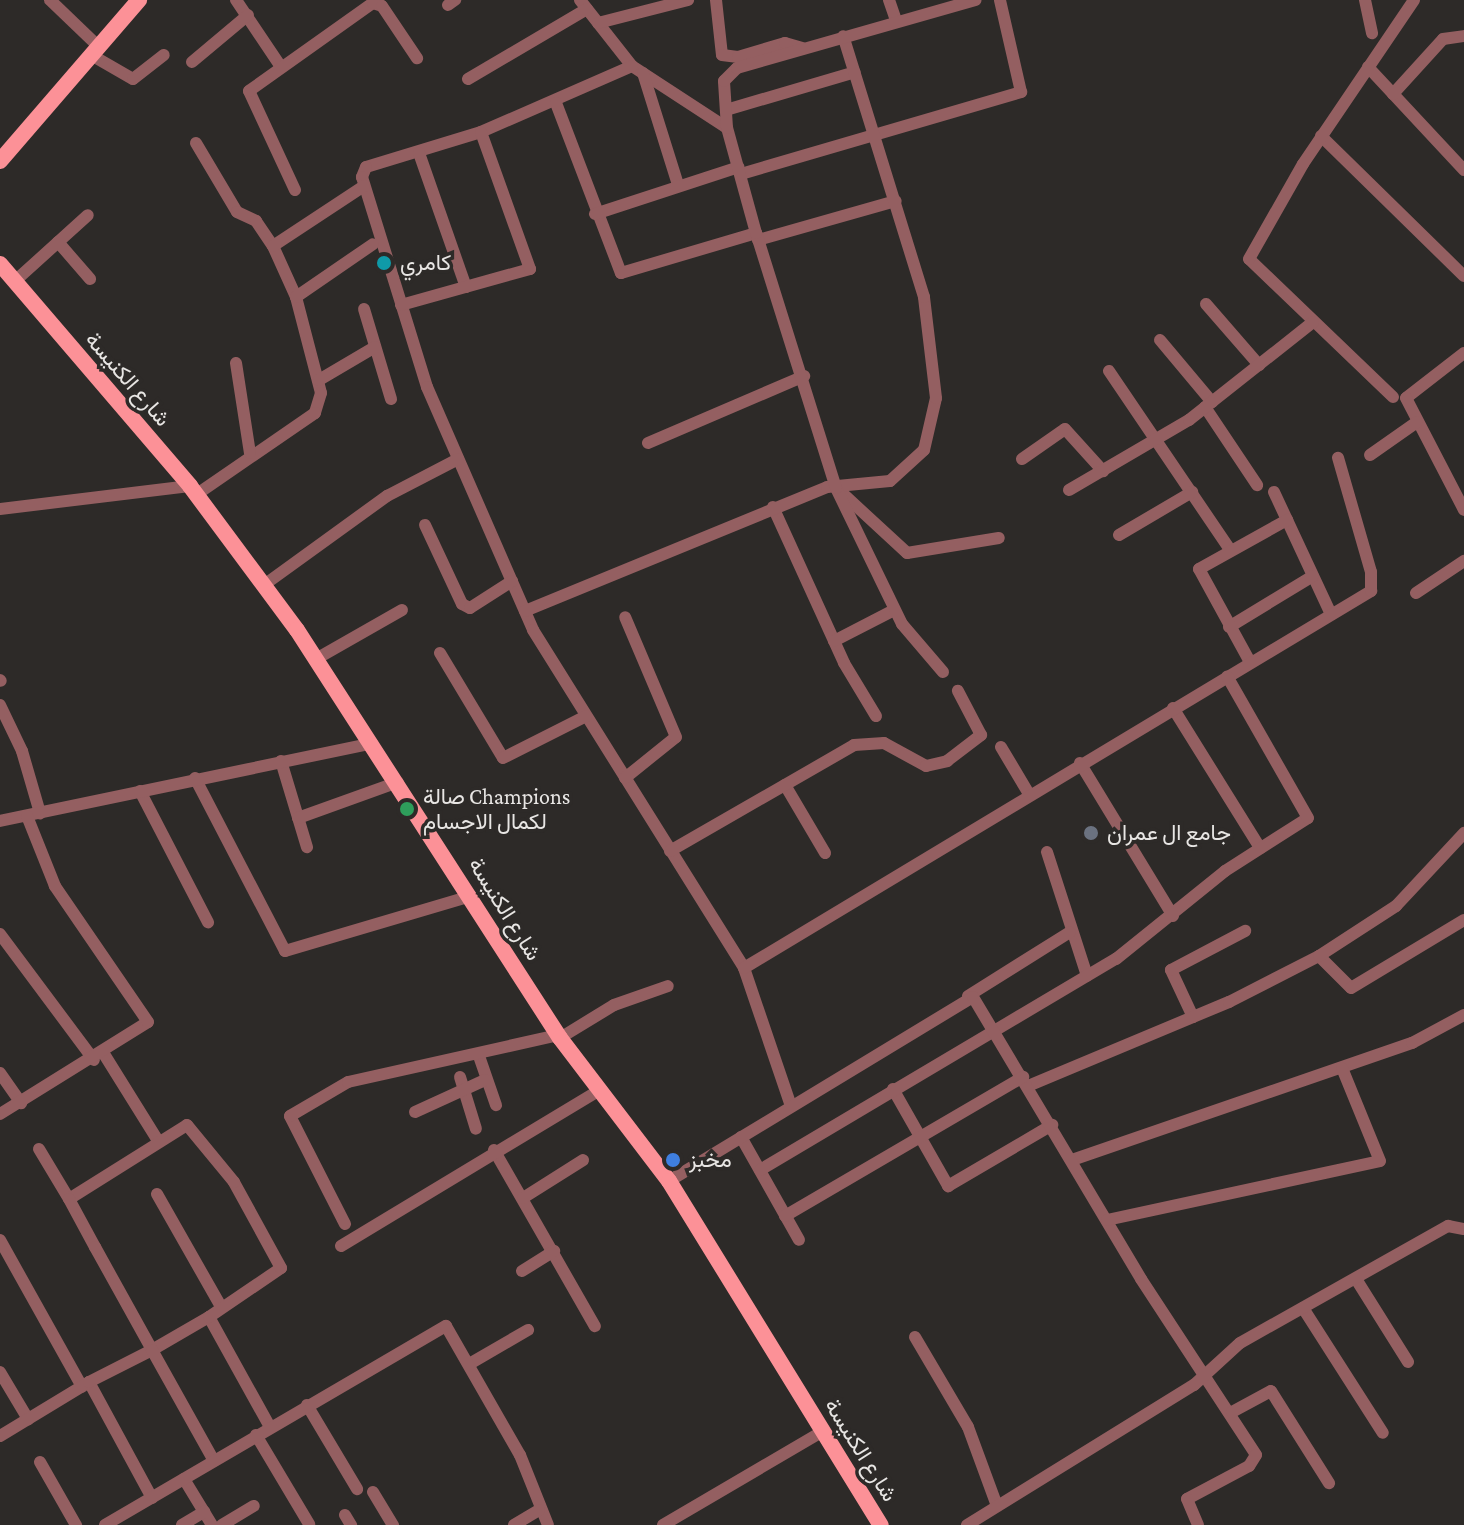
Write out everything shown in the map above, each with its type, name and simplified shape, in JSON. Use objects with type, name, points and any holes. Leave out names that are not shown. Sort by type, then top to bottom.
[{"type":"main road","points":[[0,161],[139,0]]},
{"type":"main road","name":"شارع الكنيسة","points":[[0,264],[194,490],[316,659],[559,1036],[669,1181],[881,1525]]},
{"type":"street","points":[[50,0],[96,52],[133,79],[164,55]]},
{"type":"street","points":[[236,0],[279,64]]},
{"type":"street","points":[[598,23],[688,0]]},
{"type":"street","points":[[716,0],[722,55],[738,57],[785,43],[802,48]]},
{"type":"street","points":[[889,0],[896,20]]},
{"type":"street","points":[[943,672],[894,610],[835,486],[804,376],[757,237],[727,128],[726,75],[802,48],[975,0]]},
{"type":"street","points":[[595,214],[678,185],[876,136],[1021,92],[1000,0]]},
{"type":"street","points":[[1365,0],[1372,33]]},
{"type":"street","points":[[1393,397],[1249,259],[1321,136],[1414,0]]},
{"type":"street","points":[[295,190],[247,94],[279,64],[373,3],[417,58]]},
{"type":"street","points":[[468,79],[583,4],[637,70],[727,128]]},
{"type":"street","points":[[192,62],[248,15]]},
{"type":"street","points":[[525,611],[773,507],[835,486],[876,485],[899,474],[924,450],[934,414],[924,297],[843,36]]},
{"type":"street","points":[[1393,94],[1443,39],[1464,36]]},
{"type":"street","points":[[1368,67],[1464,170]]},
{"type":"street","points":[[637,70],[481,132],[366,167],[364,186],[401,305],[458,459],[525,611],[586,716],[744,968],[791,1106]]},
{"type":"street","points":[[637,70],[678,185]]},
{"type":"street","points":[[726,110],[855,72]]},
{"type":"street","points":[[556,103],[616,270],[626,275],[896,201]]},
{"type":"street","points":[[401,305],[530,269],[481,132]]},
{"type":"street","points":[[1321,136],[1464,276]]},
{"type":"street","points":[[0,509],[194,490],[317,410],[319,380],[296,297],[273,246],[256,221],[237,212],[196,143]]},
{"type":"street","points":[[419,153],[466,287]]},
{"type":"street","points":[[273,246],[364,186]]},
{"type":"street","points":[[15,281],[88,215]]},
{"type":"street","points":[[58,242],[90,279]]},
{"type":"street","points":[[296,297],[373,244]]},
{"type":"street","points":[[1206,304],[1259,365]]},
{"type":"street","points":[[364,309],[391,399]]},
{"type":"street","points":[[1069,490],[1158,440],[1313,322]]},
{"type":"street","points":[[1160,340],[1209,404],[1257,485]]},
{"type":"street","points":[[319,380],[375,347]]},
{"type":"street","points":[[1464,353],[1406,398],[1464,510]]},
{"type":"street","points":[[236,363],[250,453]]},
{"type":"street","points":[[1109,371],[1231,551]]},
{"type":"street","points":[[648,443],[804,376]]},
{"type":"street","points":[[1370,455],[1417,422]]},
{"type":"street","points":[[1022,459],[1065,429],[1103,471]]},
{"type":"street","points":[[744,968],[1331,614],[1374,584],[1338,458]]},
{"type":"street","points":[[264,585],[387,496],[458,459]]},
{"type":"street","points":[[835,486],[907,553],[999,538]]},
{"type":"street","points":[[1119,535],[1192,492]]},
{"type":"street","points":[[1274,492],[1331,614]]},
{"type":"street","points":[[773,507],[834,641],[876,716]]},
{"type":"street","points":[[1250,662],[1199,569],[1287,520]]},
{"type":"street","points":[[425,525],[467,607],[512,581]]},
{"type":"street","points":[[1416,593],[1464,561]]},
{"type":"street","points":[[1229,627],[1313,576]]},
{"type":"street","points":[[316,659],[402,610]]},
{"type":"street","points":[[834,641],[894,610]]},
{"type":"street","points":[[625,617],[676,737],[625,778]]},
{"type":"street","points":[[440,653],[503,758],[586,716]]},
{"type":"street","points":[[760,1170],[1087,976],[1173,916],[1309,813],[1227,676]]},
{"type":"street","points":[[670,851],[854,745],[884,743],[926,766],[947,761],[981,735],[958,691]]},
{"type":"street","points":[[0,705],[22,751],[34,814],[55,886],[148,1022],[99,1057],[0,1114]]},
{"type":"street","points":[[1173,708],[1260,848]]},
{"type":"street","points":[[0,821],[372,743]]},
{"type":"street","points":[[1001,747],[1029,794]]},
{"type":"street","points":[[281,761],[307,847]]},
{"type":"street","points":[[1080,763],[1173,916]]},
{"type":"street","points":[[195,778],[285,951],[471,896]]},
{"type":"street","points":[[298,818],[398,782]]},
{"type":"street","points":[[785,785],[825,853]]},
{"type":"street","points":[[140,791],[208,922]]},
{"type":"street","points":[[785,1216],[920,1138],[1026,1082],[1193,1017],[1319,956],[1396,906],[1464,833]]},
{"type":"street","points":[[1047,852],[1070,932],[1087,976]]},
{"type":"street","points":[[1319,956],[1351,988],[1464,920]]},
{"type":"street","points":[[1193,1017],[1171,970],[1245,931]]},
{"type":"street","points":[[669,1181],[1070,932]]},
{"type":"street","points":[[0,934],[6,957],[99,1057],[157,1139]]},
{"type":"street","points":[[345,1224],[290,1116],[348,1082],[479,1056],[559,1036],[614,1005],[668,986]]},
{"type":"street","points":[[968,996],[993,1029],[1107,1220],[1232,1412],[1255,1462],[1187,1499],[1198,1525]]},
{"type":"street","points":[[1072,1160],[1412,1043],[1464,1015]]},
{"type":"street","points":[[479,1056],[496,1105]]},
{"type":"street","points":[[1107,1220],[1292,1185],[1380,1161],[1342,1068]]},
{"type":"street","points":[[0,1073],[21,1103]]},
{"type":"street","points":[[415,1112],[461,1084],[485,1080]]},
{"type":"street","points":[[461,1084],[476,1129]]},
{"type":"street","points":[[893,1089],[952,1187],[1052,1125]]},
{"type":"street","points":[[341,1246],[494,1150],[598,1091]]},
{"type":"street","points":[[0,1436],[86,1384],[209,1317],[220,1305],[278,1271],[278,1259],[234,1182],[192,1130],[183,1125],[157,1139],[69,1199]]},
{"type":"street","points":[[741,1137],[799,1240]]},
{"type":"street","points":[[39,1149],[214,1461]]},
{"type":"street","points":[[494,1150],[595,1326]]},
{"type":"street","points":[[523,1198],[583,1160]]},
{"type":"street","points":[[157,1194],[220,1305]]},
{"type":"street","points":[[967,1525],[1206,1373],[1240,1343],[1448,1226],[1464,1229]]},
{"type":"street","points":[[0,1240],[152,1498]]},
{"type":"street","points":[[522,1271],[554,1251]]},
{"type":"street","points":[[1356,1279],[1408,1362]]},
{"type":"street","points":[[1303,1308],[1383,1433]]},
{"type":"street","points":[[209,1317],[270,1427]]},
{"type":"street","points":[[105,1525],[439,1327],[446,1326],[471,1363],[534,1482],[539,1510],[548,1525]]},
{"type":"street","points":[[471,1363],[528,1330]]},
{"type":"street","points":[[915,1337],[968,1427],[997,1506]]},
{"type":"street","points":[[0,1372],[28,1419]]},
{"type":"street","points":[[1232,1412],[1271,1391],[1329,1483]]},
{"type":"street","points":[[307,1405],[357,1489]]},
{"type":"street","points":[[663,1525],[823,1431]]},
{"type":"street","points":[[256,1435],[309,1524]]},
{"type":"street","points":[[40,1462],[76,1525]]},
{"type":"street","points":[[184,1479],[212,1525]]},
{"type":"street","points":[[373,1492],[393,1525]]},
{"type":"street","points":[[222,1525],[254,1506]]},
{"type":"street","points":[[514,1525],[539,1510]]},
{"type":"street","points":[[182,1525],[204,1512]]},
{"type":"place","name":"كامري","points":[[384,263]]},
{"type":"place","name":"صالة Champions لكمال الاجسام","points":[[407,809]]},
{"type":"place","name":"جامع ال عمران","points":[[1091,833]]},
{"type":"place","name":"مخبز","points":[[673,1160]]}]
